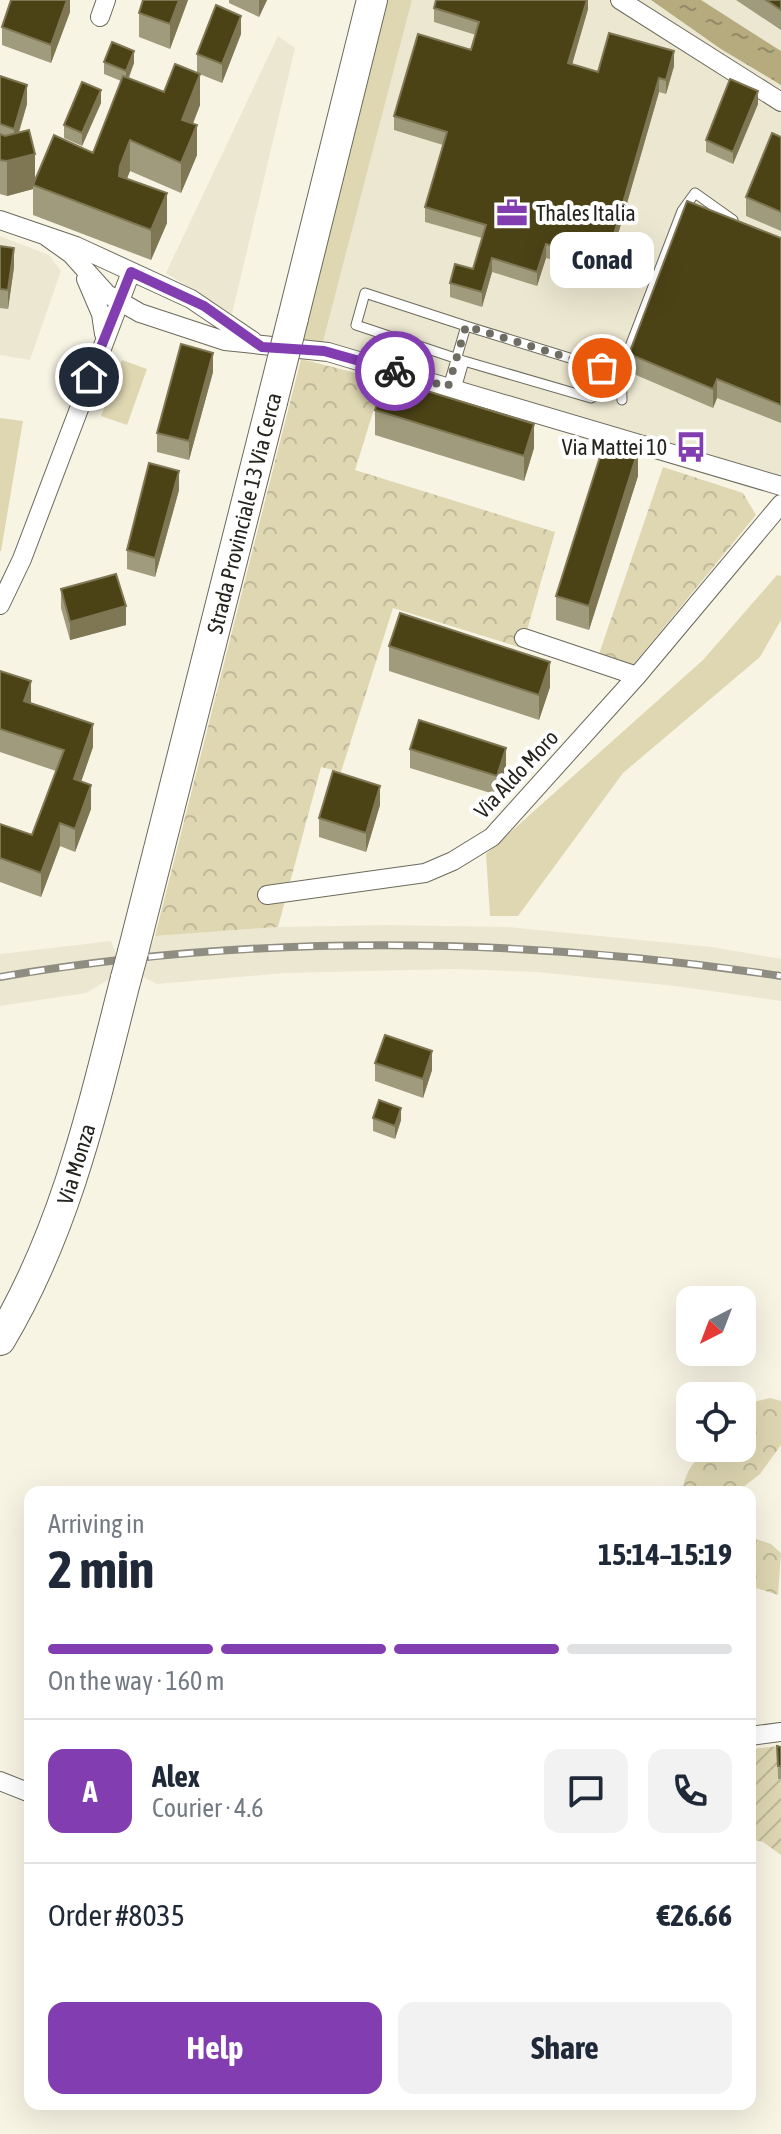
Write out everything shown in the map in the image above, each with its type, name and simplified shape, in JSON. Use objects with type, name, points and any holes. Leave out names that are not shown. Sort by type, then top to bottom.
[{"type":"main road","name":"Strada Provinciale 13 Via Cerca","points":[[130,965],[372,0]]},
{"type":"main road","name":"Via Monza","points":[[0,1340],[34,1277],[68,1194],[130,965]]},
{"type":"street","points":[[620,0],[781,102]]},
{"type":"street","points":[[0,220],[76,246],[204,306],[262,347]]},
{"type":"street","points":[[47,237],[118,302],[211,338],[262,347],[324,351],[781,486]]},
{"type":"street","points":[[80,264],[101,314],[104,337]]},
{"type":"street","points":[[0,605],[22,559],[131,272]]},
{"type":"street","name":"Via Aldo Moro","points":[[267,895],[406,877],[461,857],[504,826],[637,676],[781,504]]},
{"type":"street","points":[[524,638],[637,676]]},
{"type":"street","points":[[756,1735],[781,1732]]},
{"type":"street","points":[[0,1781],[24,1791]]},
{"type":"lane","points":[[622,400],[621,370],[682,211],[695,193],[733,220]]},
{"type":"lane","points":[[365,293],[602,368],[595,396],[591,398],[460,360],[357,327],[365,293]]},
{"type":"lane","points":[[452,388],[466,326]]},
{"type":"shaded area","points":[[412,0],[781,0],[781,476],[323,342]]},
{"type":"shaded area","points":[[278,36],[295,48],[232,314],[166,273]]},
{"type":"shaded area","points":[[0,236],[49,255],[61,271],[30,360],[0,355]]},
{"type":"shaded area","points":[[278,927],[508,927],[712,947],[781,959],[781,1001],[537,972],[454,969],[285,973],[157,984],[143,977],[108,980],[86,993],[0,1006],[0,954],[111,941],[116,954],[150,950],[155,936]]},
{"type":"green space","points":[[382,0],[412,0],[323,342],[300,339]]},
{"type":"green space","points":[[301,359],[383,380],[355,470],[555,532],[522,648],[393,608],[341,772],[321,767],[278,927],[155,936]]},
{"type":"green space","points":[[122,360],[147,369],[127,425],[101,416]]},
{"type":"green space","points":[[0,418],[23,421],[1,551],[0,551]]},
{"type":"green space","points":[[663,467],[743,493],[756,515],[633,665],[599,654]]},
{"type":"green space","points":[[777,575],[781,576],[781,620],[760,657],[623,773],[518,916],[490,916],[486,854],[703,660]]},
{"type":"green space","points":[[770,1398],[781,1401],[781,1445],[760,1474],[745,1486],[683,1486],[695,1462],[756,1462],[756,1401]]},
{"type":"green space","points":[[756,1539],[771,1544],[781,1553],[778,1595],[756,1588]]},
{"type":"green space","points":[[781,1746],[781,1855],[756,1840],[756,1748]]},
{"type":"water","points":[[651,0],[701,0],[781,51],[781,85],[721,49]]},
{"type":"building","points":[[11,0],[67,0],[51,45],[2,27]]},
{"type":"building","points":[[143,0],[179,0],[170,24],[139,13]]},
{"type":"building","points":[[436,0],[587,0],[568,63],[598,72],[609,33],[674,51],[666,80],[659,78],[606,262],[546,244],[537,272],[492,258],[482,292],[450,283],[455,264],[473,269],[486,225],[425,207],[447,132],[394,116],[418,34],[471,50],[479,22],[434,8]]},
{"type":"building","points":[[766,0],[781,0],[781,10]]},
{"type":"building","points":[[216,5],[241,16],[222,64],[197,54]]},
{"type":"building","points":[[112,42],[134,51],[126,71],[104,62]]},
{"type":"building","points":[[175,64],[200,74],[182,120],[197,125],[181,163],[130,140],[120,166],[119,176],[167,193],[151,230],[33,185],[54,135],[93,153],[123,76],[164,92]]},
{"type":"building","points":[[0,76],[27,85],[14,129],[0,124]]},
{"type":"building","points":[[730,79],[758,91],[733,152],[706,140]]},
{"type":"building","points":[[82,82],[101,90],[82,133],[64,125]]},
{"type":"building","points":[[29,130],[35,154],[0,160],[0,134],[5,136]]},
{"type":"building","points":[[772,133],[781,137],[781,212],[746,197]]},
{"type":"building","points":[[687,201],[781,238],[781,405],[717,379],[713,389],[629,354]]},
{"type":"building","points":[[0,246],[14,248],[8,290],[0,289]]},
{"type":"building","points":[[181,344],[213,353],[189,441],[157,433]]},
{"type":"building","points":[[385,378],[534,424],[524,456],[375,410]]},
{"type":"building","points":[[605,441],[638,451],[589,606],[556,596]]},
{"type":"building","points":[[149,463],[179,471],[155,558],[127,550]]},
{"type":"building","points":[[116,574],[126,606],[70,622],[61,589]]},
{"type":"building","points":[[400,613],[550,662],[539,695],[389,646]]},
{"type":"building","points":[[0,671],[31,681],[24,701],[93,724],[74,779],[91,785],[75,829],[60,823],[41,873],[0,858],[0,824],[32,835],[64,750],[0,729]]},
{"type":"building","points":[[419,720],[506,748],[497,776],[410,749]]},
{"type":"building","points":[[333,771],[380,786],[366,833],[319,818]]},
{"type":"building","points":[[385,1035],[432,1051],[423,1079],[375,1063]]},
{"type":"building","points":[[379,1100],[401,1108],[395,1126],[373,1118]]},
{"type":"building","points":[[777,1746],[781,1747],[781,1766],[778,1766]]},
{"type":"railway","points":[[0,977],[194,953],[390,945],[586,954],[781,976]]},
{"type":"way so far","points":[[395,371],[448,387],[466,326],[602,368]]},
{"type":"place","name":"Thales Italia","points":[[512,213]]},
{"type":"place","name":"Conad","points":[[602,368]]},
{"type":"place","name":"Via Mattei 10","points":[[691,447]]},
{"type":"route","points":[[89,377],[131,272],[204,306],[225,324],[262,347],[324,351],[395,371]]}]
